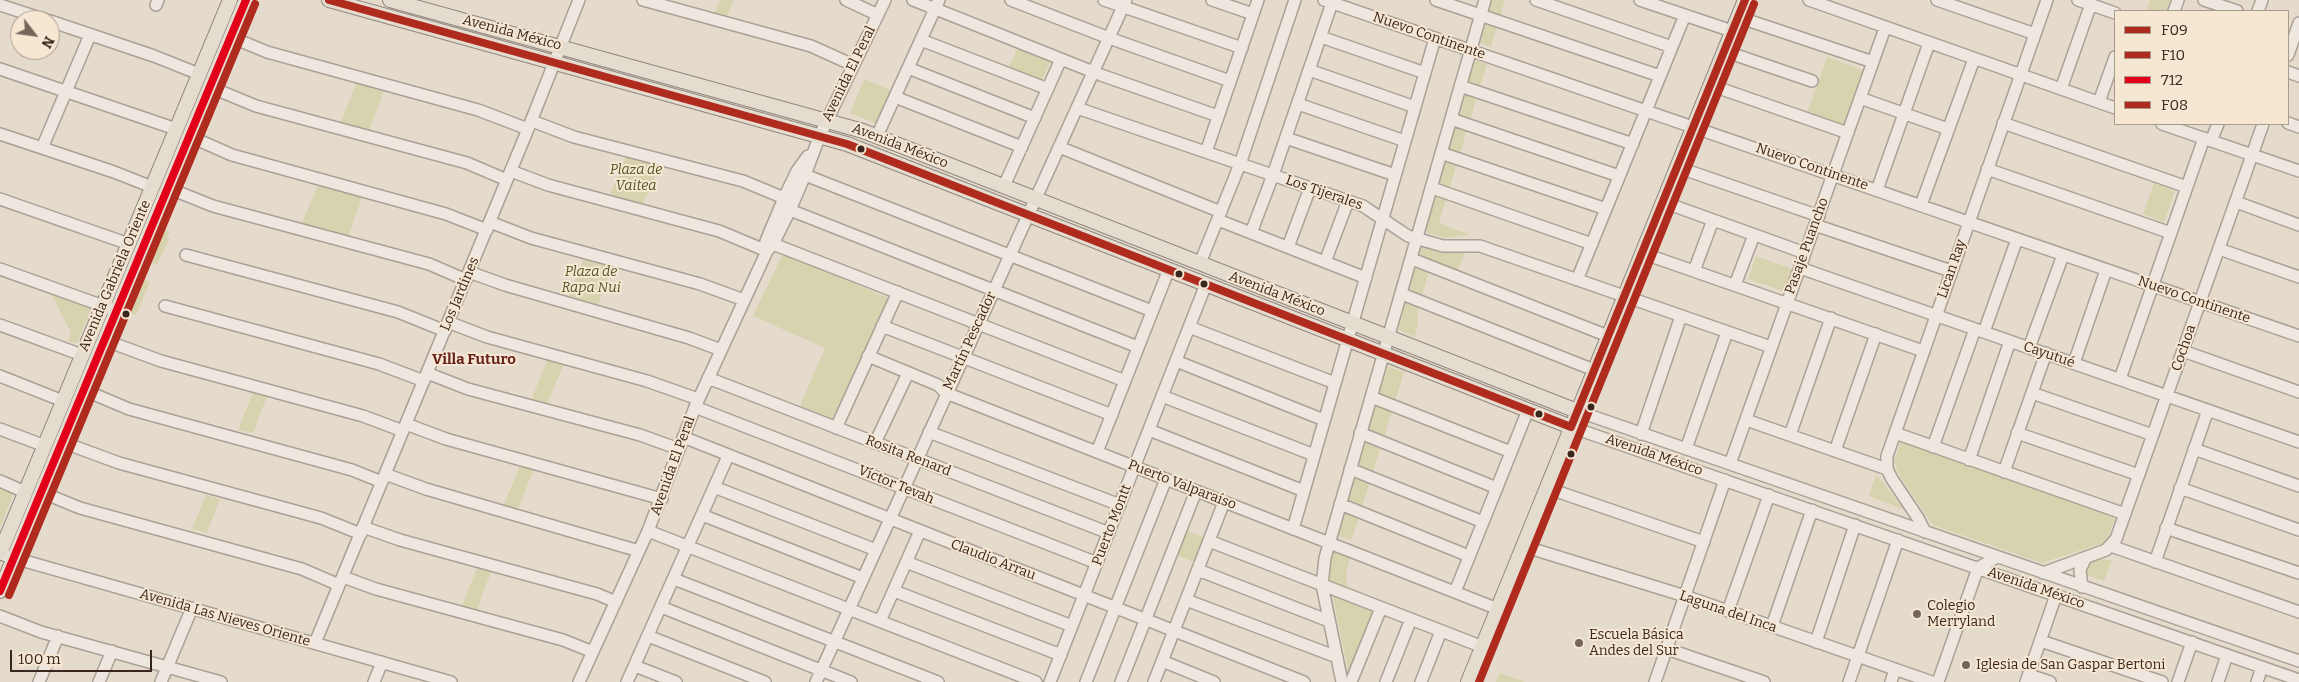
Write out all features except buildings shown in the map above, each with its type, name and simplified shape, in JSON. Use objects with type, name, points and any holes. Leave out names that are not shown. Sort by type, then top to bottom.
[{"type":"main road","name":"Avenida Gabriela Oriente","points":[[0,553],[230,0]]},
{"type":"main road","name":"Avenida Gabriela Oriente","points":[[0,591],[246,0]]},
{"type":"main road","name":"Avenida México","points":[[329,0],[554,62],[817,141],[872,153],[1571,427]]},
{"type":"main road","name":"Avenida México","points":[[390,0],[827,120],[877,136],[1577,411]]},
{"type":"main road","points":[[1468,682],[1745,0]]},
{"type":"street","name":"Los Jardines","points":[[315,643],[530,125],[579,0]]},
{"type":"street","points":[[642,0],[811,46],[853,64]]},
{"type":"street","points":[[846,0],[878,15]]},
{"type":"street","name":"Avenida El Peral","points":[[580,682],[662,499],[681,443],[708,378],[744,300],[790,210],[805,176],[817,141],[885,0]]},
{"type":"street","points":[[913,0],[937,4],[1062,59],[1218,116]]},
{"type":"street","points":[[1011,0],[1109,38],[1230,81]]},
{"type":"street","points":[[1104,0],[1125,4],[1242,48]]},
{"type":"street","points":[[1212,0],[1253,14]]},
{"type":"street","points":[[1206,152],[1258,0]]},
{"type":"street","points":[[1200,263],[1240,164],[1295,0]]},
{"type":"street","points":[[1436,0],[1660,76]]},
{"type":"street","points":[[1342,682],[1322,585],[1322,569],[1485,0]]},
{"type":"street","points":[[1536,0],[1672,47]]},
{"type":"street","points":[[1640,0],[1732,31]]},
{"type":"street","points":[[1809,0],[2114,108]]},
{"type":"street","points":[[1937,0],[2035,34]]},
{"type":"street","name":"Lican Ray","points":[[1887,469],[1887,456],[1894,433],[2047,0]]},
{"type":"street","points":[[2078,0],[2114,13]]},
{"type":"street","points":[[2204,0],[2234,10]]},
{"type":"street","points":[[1251,233],[1321,37],[1330,1]]},
{"type":"street","name":"Nuevo Continente","points":[[1330,1],[2299,336]]},
{"type":"street","points":[[877,136],[937,4]]},
{"type":"street","name":"Martín Pescador","points":[[816,682],[946,393],[1125,4]]},
{"type":"street","points":[[2061,89],[2091,4]]},
{"type":"street","points":[[0,5],[15,10]]},
{"type":"street","points":[[1577,280],[1685,15]]},
{"type":"street","points":[[1738,17],[1873,62]]},
{"type":"street","points":[[2289,52],[2299,23]]},
{"type":"street","points":[[60,24],[169,61],[200,74]]},
{"type":"street","name":"Pasaje Puancho","points":[[1730,464],[1885,28]]},
{"type":"street","points":[[42,148],[90,34]]},
{"type":"street","points":[[231,37],[267,52],[574,137],[743,181],[784,198]]},
{"type":"street","points":[[1321,37],[1424,73]]},
{"type":"street","points":[[1293,529],[1435,38]]},
{"type":"street","points":[[921,40],[1048,89]]},
{"type":"street","points":[[1877,190],[1929,43]]},
{"type":"street","points":[[1724,50],[1812,81]]},
{"type":"street","points":[[1004,186],[1062,59]]},
{"type":"street","points":[[1921,205],[1974,59]]},
{"type":"street","points":[[2099,102],[2114,60]]},
{"type":"street","points":[[908,68],[1035,118]]},
{"type":"street","points":[[0,69],[176,129]]},
{"type":"street","points":[[1309,70],[1415,107]]},
{"type":"street","points":[[1710,85],[1848,133]]},
{"type":"street","points":[[1460,86],[1632,144]]},
{"type":"street","points":[[210,87],[256,106],[509,176],[719,231],[898,292],[1125,381]]},
{"type":"street","points":[[895,97],[1022,147]]},
{"type":"street","points":[[1860,98],[1948,129]]},
{"type":"street","points":[[1298,104],[1405,140]]},
{"type":"street","name":"Los Tijerales","points":[[1077,108],[1369,209],[1399,231],[1418,238],[1443,246],[1480,246],[1771,348]]},
{"type":"street","points":[[1451,119],[1619,176]]},
{"type":"street","points":[[2003,123],[2187,187]]},
{"type":"street","points":[[2120,379],[2187,187],[2208,140],[2217,125]]},
{"type":"street","name":"Cochoa","points":[[2111,546],[2116,539],[2263,125]]},
{"type":"street","points":[[2175,126],[2208,140],[2299,171]]},
{"type":"street","points":[[0,134],[152,188]]},
{"type":"street","points":[[189,136],[232,155],[716,289],[744,300]]},
{"type":"street","points":[[1286,138],[1395,175]]},
{"type":"street","name":"Avenida El Peral","points":[[770,248],[766,240],[784,198],[797,171],[817,141]]},
{"type":"street","points":[[1058,148],[1220,216],[1251,233],[1366,278]]},
{"type":"street","points":[[1441,153],[1606,209]]},
{"type":"street","points":[[1677,167],[1951,271]]},
{"type":"street","points":[[1986,169],[2171,233]]},
{"type":"street","points":[[805,176],[1152,311]]},
{"type":"street","points":[[168,188],[212,206],[505,285],[689,338],[721,350]]},
{"type":"street","points":[[1288,247],[1310,188]]},
{"type":"street","points":[[1432,188],[1592,244]]},
{"type":"street","points":[[0,199],[129,244]]},
{"type":"street","points":[[1325,262],[1348,201]]},
{"type":"street","points":[[1663,202],[1805,253]]},
{"type":"street","points":[[2236,202],[2299,225]]},
{"type":"street","points":[[790,210],[1138,347]]},
{"type":"street","points":[[1694,271],[1713,220]]},
{"type":"street","points":[[1735,285],[1754,235]]},
{"type":"street","points":[[1933,447],[2017,239]]},
{"type":"street","points":[[2219,249],[2299,278]]},
{"type":"street","points":[[1642,253],[1923,350]]},
{"type":"street","name":"Víctor Tevah","points":[[186,255],[653,383],[903,488],[1097,563]]},
{"type":"street","points":[[2029,348],[2063,255]]},
{"type":"street","points":[[1412,259],[1608,336]]},
{"type":"street","name":"Cayutué","points":[[1800,268],[2299,442]]},
{"type":"street","points":[[0,269],[117,311]]},
{"type":"street","points":[[1097,452],[1168,269]]},
{"type":"street","points":[[2074,363],[2106,270]]},
{"type":"street","name":"Puerto Montt","points":[[1050,682],[1206,284]]},
{"type":"street","points":[[836,428],[898,292]]},
{"type":"street","points":[[1402,294],[1594,370]]},
{"type":"street","name":"Claudio Arrau","points":[[165,306],[640,435],[681,443],[728,456],[1304,682]]},
{"type":"street","points":[[1641,434],[1682,316]]},
{"type":"street","points":[[1790,435],[1831,318]]},
{"type":"street","points":[[0,324],[82,355]]},
{"type":"street","points":[[882,326],[1112,415]]},
{"type":"street","points":[[1189,327],[1335,383]]},
{"type":"street","points":[[1686,449],[1727,332]]},
{"type":"street","points":[[1835,450],[1876,334]]},
{"type":"street","points":[[104,340],[161,361],[662,499]]},
{"type":"street","points":[[1969,460],[2010,341]]},
{"type":"street","points":[[2183,351],[2299,392]]},
{"type":"street","points":[[2004,472],[2046,353]]},
{"type":"street","name":"Puerto Valparaíso","points":[[868,356],[938,385],[946,393],[1498,609]]},
{"type":"street","points":[[1176,361],[1324,420]]},
{"type":"street","points":[[875,443],[908,373]]},
{"type":"street","points":[[0,376],[63,401]]},
{"type":"street","name":"Rosita Renard","points":[[708,378],[1109,533]]},
{"type":"street","points":[[84,390],[130,408],[426,489],[639,550]]},
{"type":"street","points":[[2032,393],[2153,435]]},
{"type":"street","points":[[1162,396],[1314,455]]},
{"type":"street","points":[[1371,397],[1511,452]]},
{"type":"street","points":[[1455,592],[1528,410]]},
{"type":"street","points":[[2155,562],[2208,410]]},
{"type":"street","name":"Avenida México","points":[[1577,411],[2299,661]]},
{"type":"street","points":[[1746,420],[1887,469],[1925,532]]},
{"type":"street","name":"Avenida México","points":[[1571,427],[2299,680]]},
{"type":"street","points":[[0,428],[44,446]]},
{"type":"street","points":[[1149,430],[1304,491]]},
{"type":"street","points":[[929,432],[1120,505]]},
{"type":"street","points":[[1360,433],[1497,488]]},
{"type":"street","points":[[1894,433],[2125,514]]},
{"type":"street","points":[[2017,433],[2139,475]]},
{"type":"street","points":[[62,442],[119,463],[597,594],[616,602]]},
{"type":"street","points":[[2194,449],[2299,486]]},
{"type":"street","points":[[627,682],[728,456]]},
{"type":"street","points":[[1350,469],[1483,522]]},
{"type":"street","points":[[1086,682],[1166,479]]},
{"type":"street","points":[[1655,682],[1726,480]]},
{"type":"street","points":[[0,481],[25,492]]},
{"type":"street","points":[[714,487],[876,550]]},
{"type":"street","points":[[1546,488],[1704,542]]},
{"type":"street","points":[[2180,488],[2299,530]]},
{"type":"street","points":[[1121,682],[1196,491]]},
{"type":"street","points":[[41,492],[75,506],[341,581],[563,640],[594,652]]},
{"type":"street","points":[[1728,611],[1768,495]]},
{"type":"street","points":[[1154,682],[1224,502]]},
{"type":"street","points":[[1340,504],[1469,556]]},
{"type":"street","points":[[1772,626],[1812,510]]},
{"type":"street","points":[[702,515],[863,578]]},
{"type":"street","points":[[1816,642],[1855,525]]},
{"type":"street","points":[[2166,528],[2299,574]]},
{"type":"street","points":[[648,531],[1036,682]]},
{"type":"street","points":[[880,621],[920,531]]},
{"type":"street","points":[[1849,682],[1898,540]]},
{"type":"street","points":[[1209,541],[1482,647]]},
{"type":"street","name":"Laguna del Inca","points":[[1523,546],[1685,596],[1932,682]]},
{"type":"street","points":[[2043,573],[2111,546],[2299,612]]},
{"type":"street","name":"Avenida Las Nieves Oriente","points":[[0,553],[451,682]]},
{"type":"street","points":[[1938,682],[1978,568],[1998,557]]},
{"type":"street","points":[[2082,587],[2080,570],[2086,557]]},
{"type":"street","points":[[906,562],[1072,626]]},
{"type":"street","points":[[1198,570],[1329,620]]},
{"type":"street","points":[[674,579],[938,682]]},
{"type":"street","points":[[894,591],[1061,655]]},
{"type":"street","points":[[2050,682],[2028,678],[2056,595]]},
{"type":"street","points":[[1186,600],[1337,658]]},
{"type":"street","points":[[2126,619],[2132,613],[2133,604]]},
{"type":"street","points":[[661,607],[851,682]]},
{"type":"street","points":[[161,682],[192,608]]},
{"type":"street","points":[[1351,682],[1381,608]]},
{"type":"street","points":[[0,616],[28,628],[221,682]]},
{"type":"street","points":[[1386,682],[1411,619]]},
{"type":"street","points":[[1421,682],[1441,631]]},
{"type":"street","points":[[39,682],[58,636]]},
{"type":"street","points":[[648,636],[765,682]]},
{"type":"street","points":[[2041,640],[2162,682]]},
{"type":"street","points":[[2178,682],[2192,642]]},
{"type":"street","points":[[1667,649],[1764,682]]},
{"type":"street","points":[[99,682],[112,651]]},
{"type":"street","points":[[2218,682],[2228,655]]},
{"type":"street","points":[[374,682],[382,662]]},
{"type":"street","points":[[1162,662],[1214,682]]},
{"type":"street","points":[[634,666],[676,682]]},
{"type":"street","points":[[2257,682],[2262,667]]},
{"type":"street","points":[[1891,682],[1895,669]]},
{"type":"green space","points":[[720,0],[734,0],[726,19],[714,14]]},
{"type":"green space","points":[[1489,0],[1505,0],[1491,47],[1476,42]]},
{"type":"green space","points":[[2150,0],[2170,0],[2166,10],[2146,10]]},
{"type":"green space","points":[[1018,46],[1052,58],[1042,80],[1009,67]]},
{"type":"green space","points":[[1827,57],[1865,71],[1845,128],[1807,114]]},
{"type":"green space","points":[[1472,59],[1487,64],[1439,223],[1470,235],[1447,238],[1427,233],[1425,222]]},
{"type":"green space","points":[[864,79],[891,90],[877,124],[850,113]]},
{"type":"green space","points":[[358,80],[385,88],[369,131],[340,123]]},
{"type":"green space","name":"Plaza de Vaitea","points":[[627,154],[661,163],[642,207],[609,197]]},
{"type":"green space","points":[[319,182],[363,195],[348,237],[301,225]]},
{"type":"green space","points":[[2154,183],[2175,191],[2164,222],[2143,214]]},
{"type":"green space","points":[[158,227],[170,232],[167,237],[169,239],[157,265],[144,259]]},
{"type":"green space","points":[[1421,245],[1466,250],[1456,275],[1431,265],[1417,312],[1418,321],[1415,337],[1398,329]]},
{"type":"green space","points":[[783,253],[888,298],[834,421],[800,406],[825,348],[753,316]]},
{"type":"green space","name":"Plaza de Rapa Nui","points":[[585,256],[613,264],[598,305],[569,296]]},
{"type":"green space","points":[[1756,256],[1793,269],[1786,292],[1748,279]]},
{"type":"green space","points":[[138,276],[150,282],[136,315],[123,310]]},
{"type":"green space","points":[[51,293],[91,309],[77,344],[68,341],[71,333]]},
{"type":"green space","points":[[548,359],[564,364],[547,404],[531,400]]},
{"type":"green space","points":[[1386,366],[1404,372],[1352,540],[1335,535]]},
{"type":"green space","points":[[254,390],[268,394],[253,433],[238,430]]},
{"type":"green space","points":[[1901,442],[2116,516],[2106,542],[2042,563],[1933,525],[1899,475],[1894,461]]},
{"type":"green space","points":[[520,465],[534,469],[518,508],[504,505]]},
{"type":"green space","points":[[1876,474],[1905,510],[1869,496]]},
{"type":"green space","points":[[0,486],[14,492],[0,528]]},
{"type":"green space","points":[[206,495],[220,499],[207,533],[192,529]]},
{"type":"green space","points":[[1181,528],[1203,537],[1194,562],[1171,553]]},
{"type":"green space","points":[[1333,551],[1350,557],[1346,575],[1348,590],[1328,582],[1328,571]]},
{"type":"green space","points":[[2097,559],[2112,560],[2104,581],[2086,575],[2088,564]]},
{"type":"green space","points":[[477,568],[491,572],[476,612],[461,608]]},
{"type":"green space","points":[[1332,593],[1375,610],[1349,675]]},
{"type":"green space","points":[[1500,673],[1525,682],[1496,682]]},
{"type":"transit line","name":"712","points":[[0,591],[246,0]]},
{"type":"transit line","name":"F09","points":[[329,0],[847,144],[1571,427],[1745,0]]},
{"type":"transit line","name":"F08","points":[[9,595],[255,4]]},
{"type":"transit line","name":"F10","points":[[1479,682],[1754,4]]},
{"type":"place","name":"Colegio Merryland","points":[[1917,614]]},
{"type":"place","name":"Escuela Básica Andes del Sur","points":[[1579,643]]},
{"type":"place","name":"Iglesia de San Gaspar Bertoni","points":[[1966,665]]},
{"type":"district","name":"Villa Futuro","points":[[474,360]]}]
